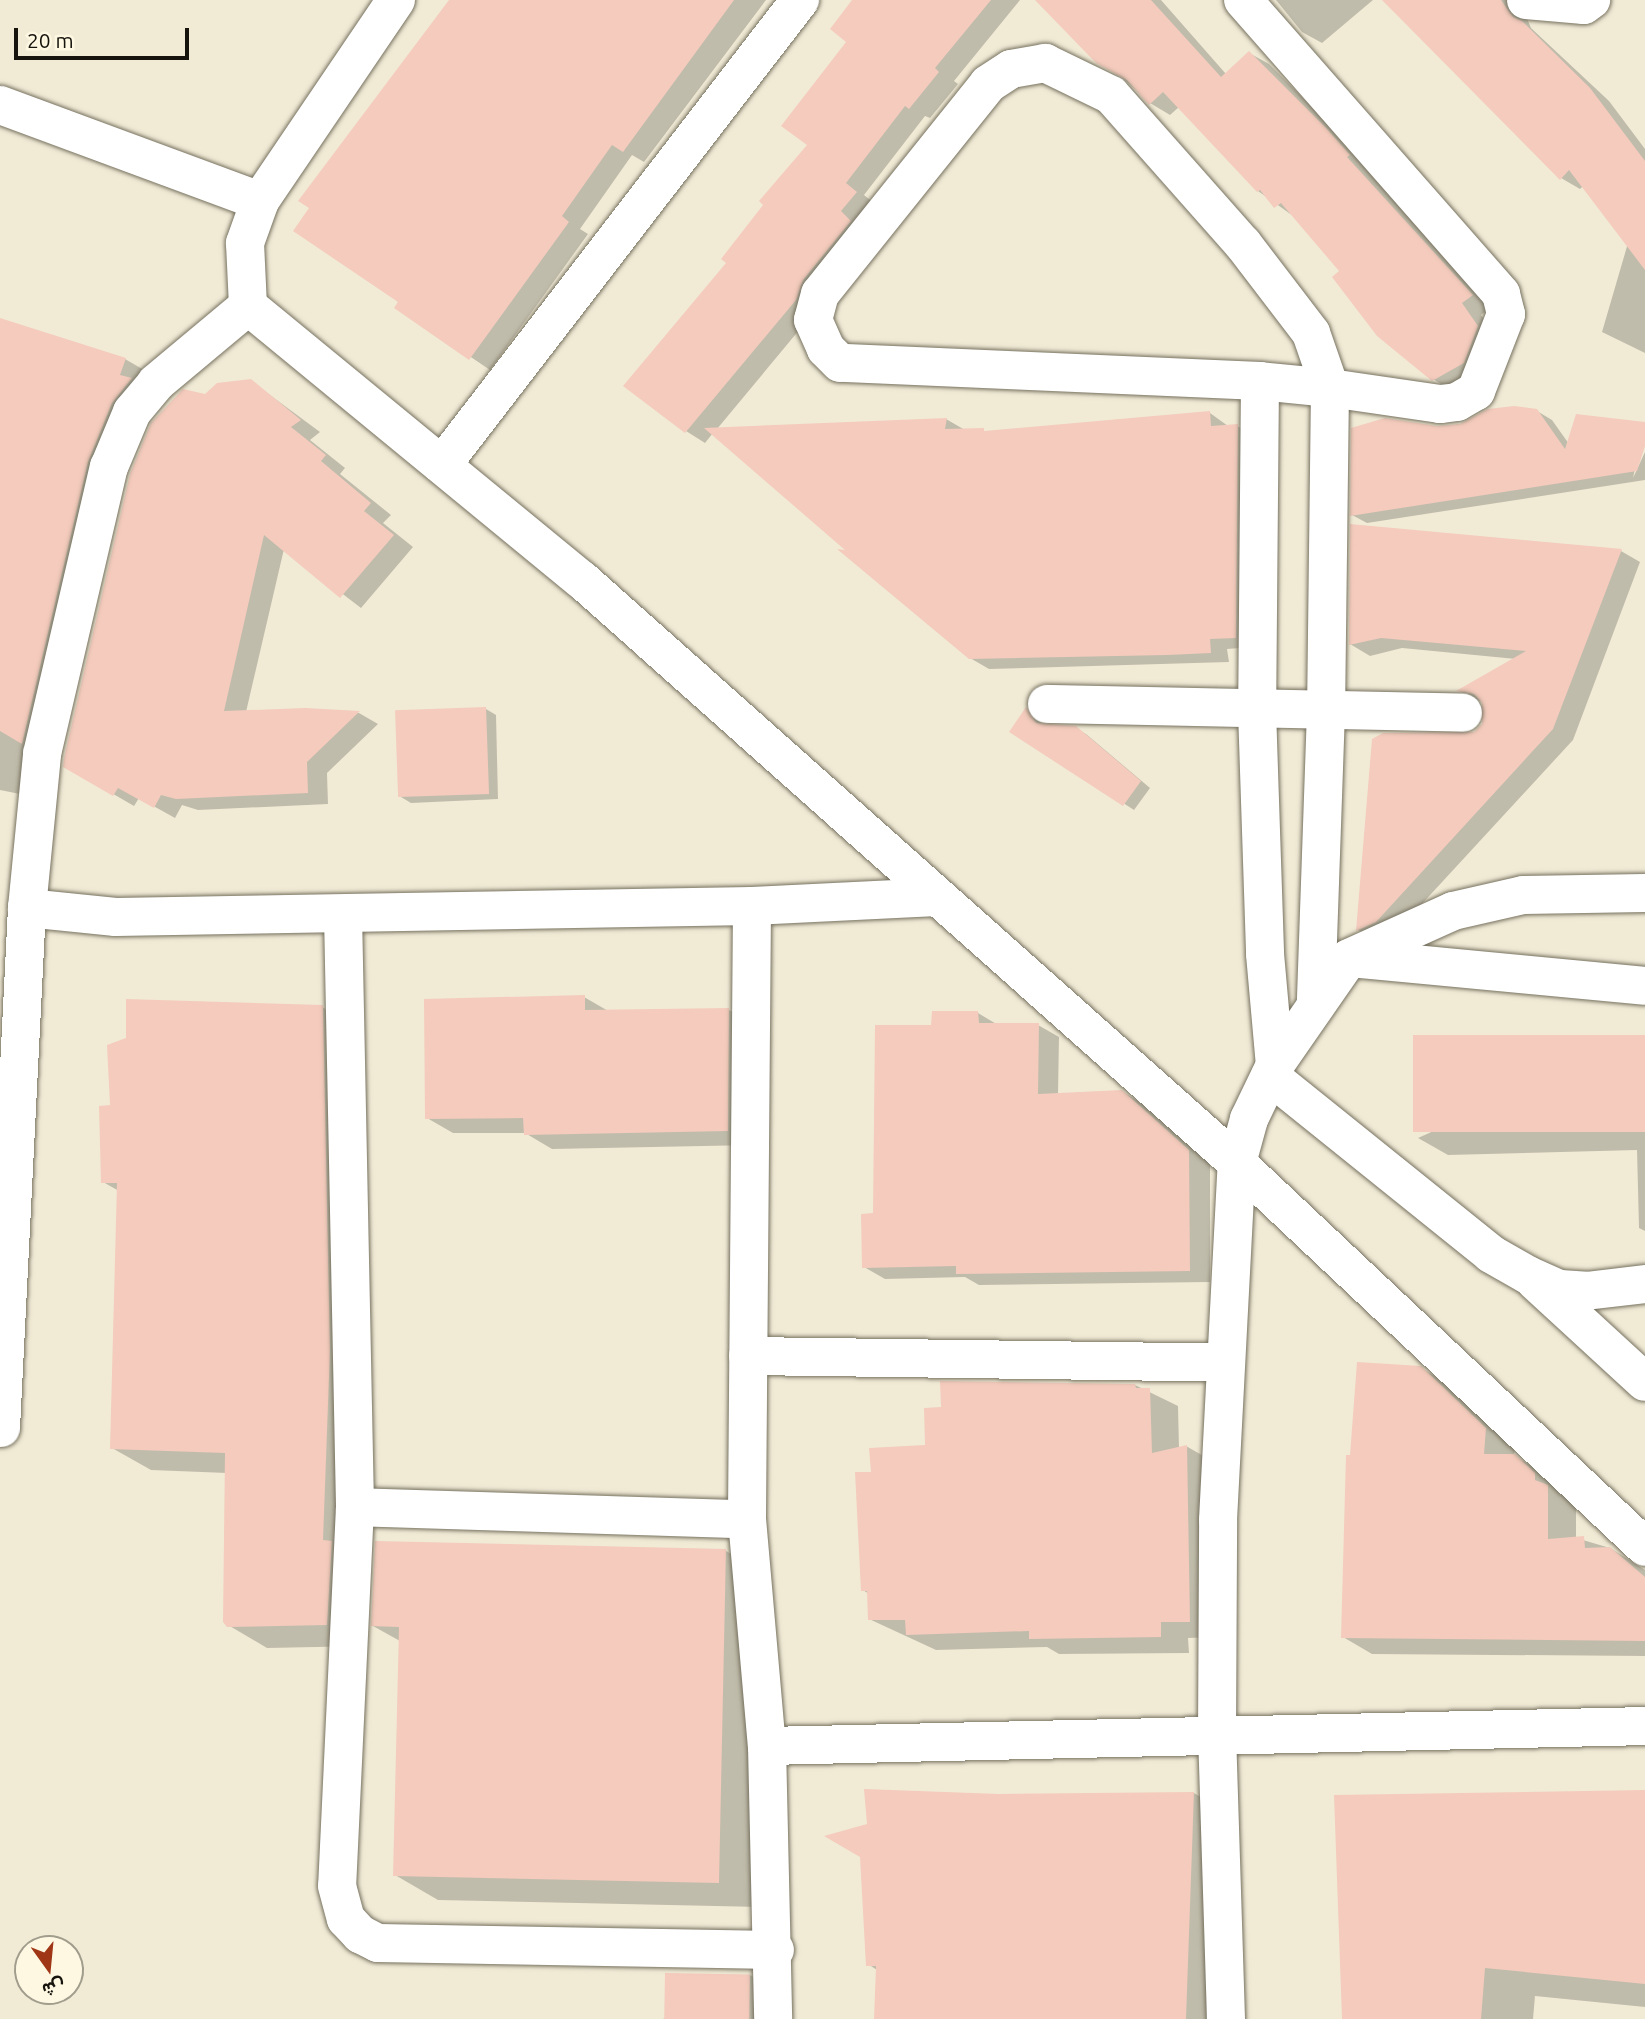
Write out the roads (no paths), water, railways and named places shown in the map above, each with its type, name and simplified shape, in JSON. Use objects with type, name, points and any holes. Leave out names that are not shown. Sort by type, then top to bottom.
[{"type":"street","points":[[396,0],[260,201],[246,243],[248,306],[582,580],[1237,1163],[1645,1547]]},
{"type":"street","points":[[442,465],[800,0]]},
{"type":"street","points":[[1243,0],[1501,294],[1506,314],[1476,391],[1457,402],[1440,404],[1330,388],[1260,381],[840,363],[825,349],[813,320],[820,293],[988,85],[1012,69],[1045,63],[1111,95],[1226,224],[1311,333],[1330,388],[1326,711],[1316,1001]]},
{"type":"street","points":[[1525,0],[1584,5],[1591,0]]},
{"type":"street","points":[[0,106],[260,201]]},
{"type":"street","points":[[1,1428],[27,908],[42,754],[109,467],[132,412],[156,383],[248,306]]},
{"type":"street","points":[[1260,381],[1257,710],[1265,954],[1273,1070],[1491,1254],[1560,1289],[1586,1292],[1645,1284]]},
{"type":"street","points":[[1047,704],[1463,713]]},
{"type":"street","points":[[1226,2019],[1217,1735],[1218,1520],[1237,1163],[1249,1119],[1273,1070],[1316,1001],[1349,958],[1453,911],[1523,895],[1645,893]]},
{"type":"street","points":[[27,908],[116,917],[751,906],[937,897]]},
{"type":"street","points":[[751,906],[747,1520],[767,1746],[775,1950],[773,2019]]},
{"type":"street","points":[[343,914],[355,1507],[338,1886],[346,1919],[360,1934],[378,1943],[775,1950]]},
{"type":"street","points":[[1349,958],[1645,986]]},
{"type":"street","points":[[1528,1275],[1645,1382]]},
{"type":"street","points":[[748,1356],[1226,1363]]},
{"type":"street","points":[[355,1507],[747,1520]]},
{"type":"street","points":[[767,1746],[1645,1726]]}]
